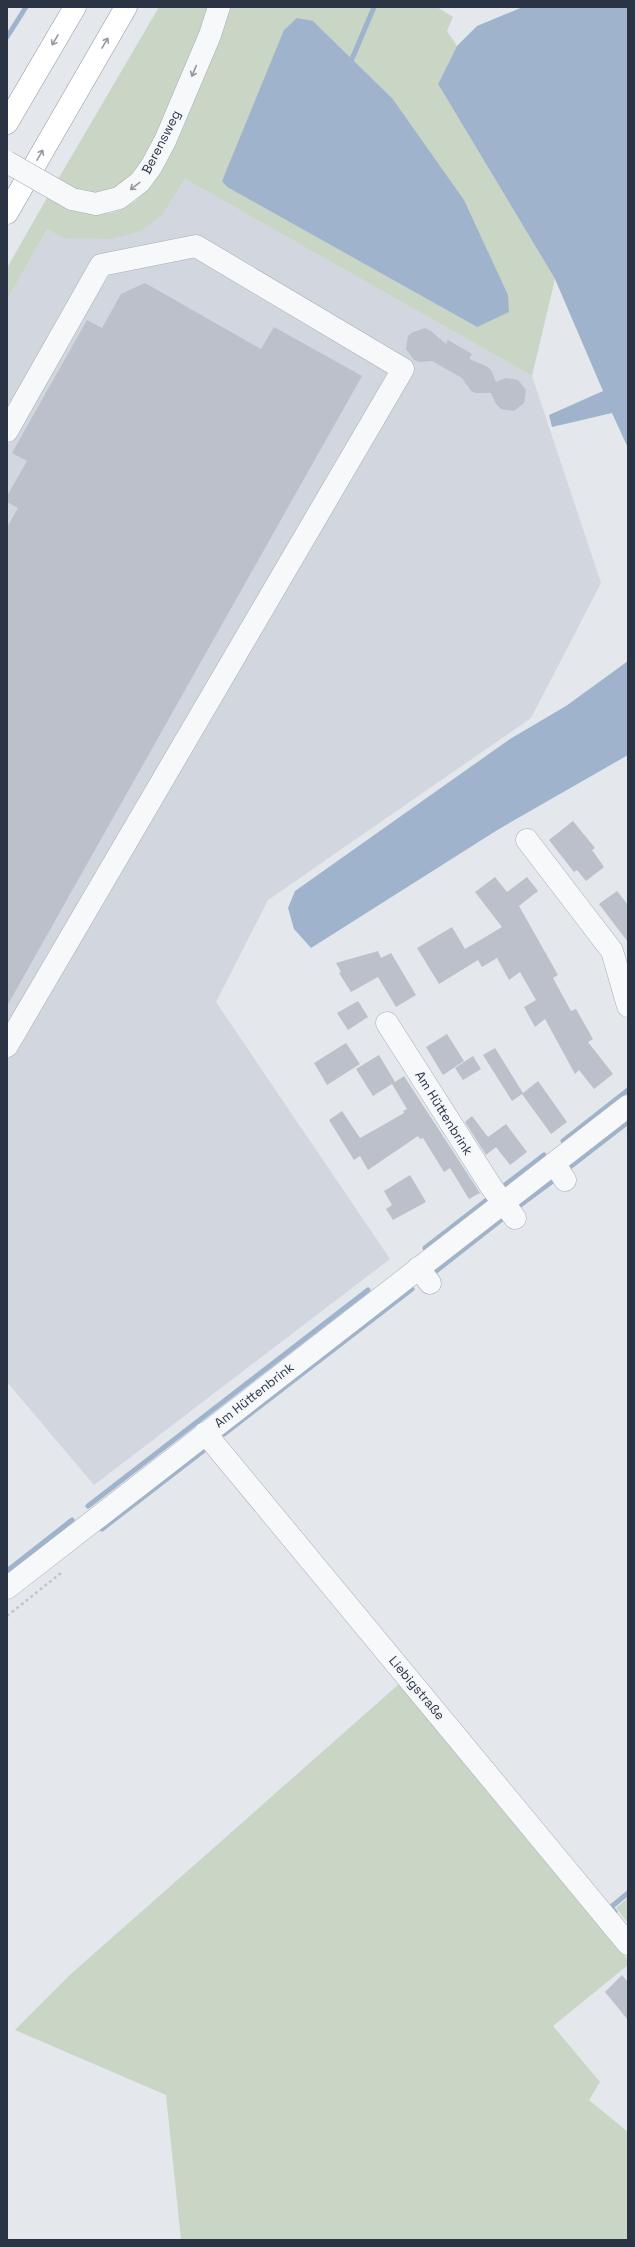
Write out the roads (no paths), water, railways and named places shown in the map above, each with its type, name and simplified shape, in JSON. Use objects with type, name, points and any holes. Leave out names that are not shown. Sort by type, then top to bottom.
[{"type":"highway","points":[[7,123],[75,7]]},
{"type":"highway","points":[[7,214],[126,7]]},
{"type":"street","name":"Berensweg","points":[[7,162],[72,199],[96,204],[119,198],[140,182],[151,167],[165,141],[210,35],[219,7]]},
{"type":"street","points":[[7,431],[101,266],[196,246],[403,369],[7,1046]]},
{"type":"street","points":[[527,840],[612,951],[621,957],[628,1006]]},
{"type":"street","name":"Am Hüttenbrink","points":[[387,1023],[509,1210]]},
{"type":"street","name":"Am Hüttenbrink","points":[[7,1588],[205,1433],[424,1276],[560,1171],[628,1106]]},
{"type":"street","name":"Liebigstraße","points":[[205,1433],[628,1944]]},
{"type":"water","points":[[523,7],[628,7],[628,448],[612,413],[552,427],[549,415],[603,391],[555,279],[438,84],[457,46],[477,26]]},
{"type":"water","points":[[297,18],[313,21],[392,98],[464,200],[508,295],[509,312],[477,327],[227,187],[222,181],[284,30]]},
{"type":"water","points":[[628,661],[628,755],[499,829],[311,948],[294,929],[288,908],[295,891],[510,739],[566,706]]},
{"type":"waterway","points":[[7,37],[26,7]]},
{"type":"waterway","points":[[352,59],[374,7]]},
{"type":"waterway","points":[[563,1141],[628,1090]]},
{"type":"waterway","points":[[566,1170],[628,1122]]},
{"type":"waterway","points":[[505,1185],[544,1155]]},
{"type":"waterway","points":[[515,1209],[554,1180]]},
{"type":"waterway","points":[[425,1248],[488,1199]]},
{"type":"waterway","points":[[431,1275],[506,1216]]},
{"type":"waterway","points":[[224,1434],[412,1289]]},
{"type":"waterway","points":[[88,1506],[368,1290]]},
{"type":"waterway","points":[[102,1529],[203,1451]]},
{"type":"waterway","points":[[7,1571],[72,1520]]},
{"type":"waterway","points":[[615,1912],[611,1907],[628,1893]]}]
